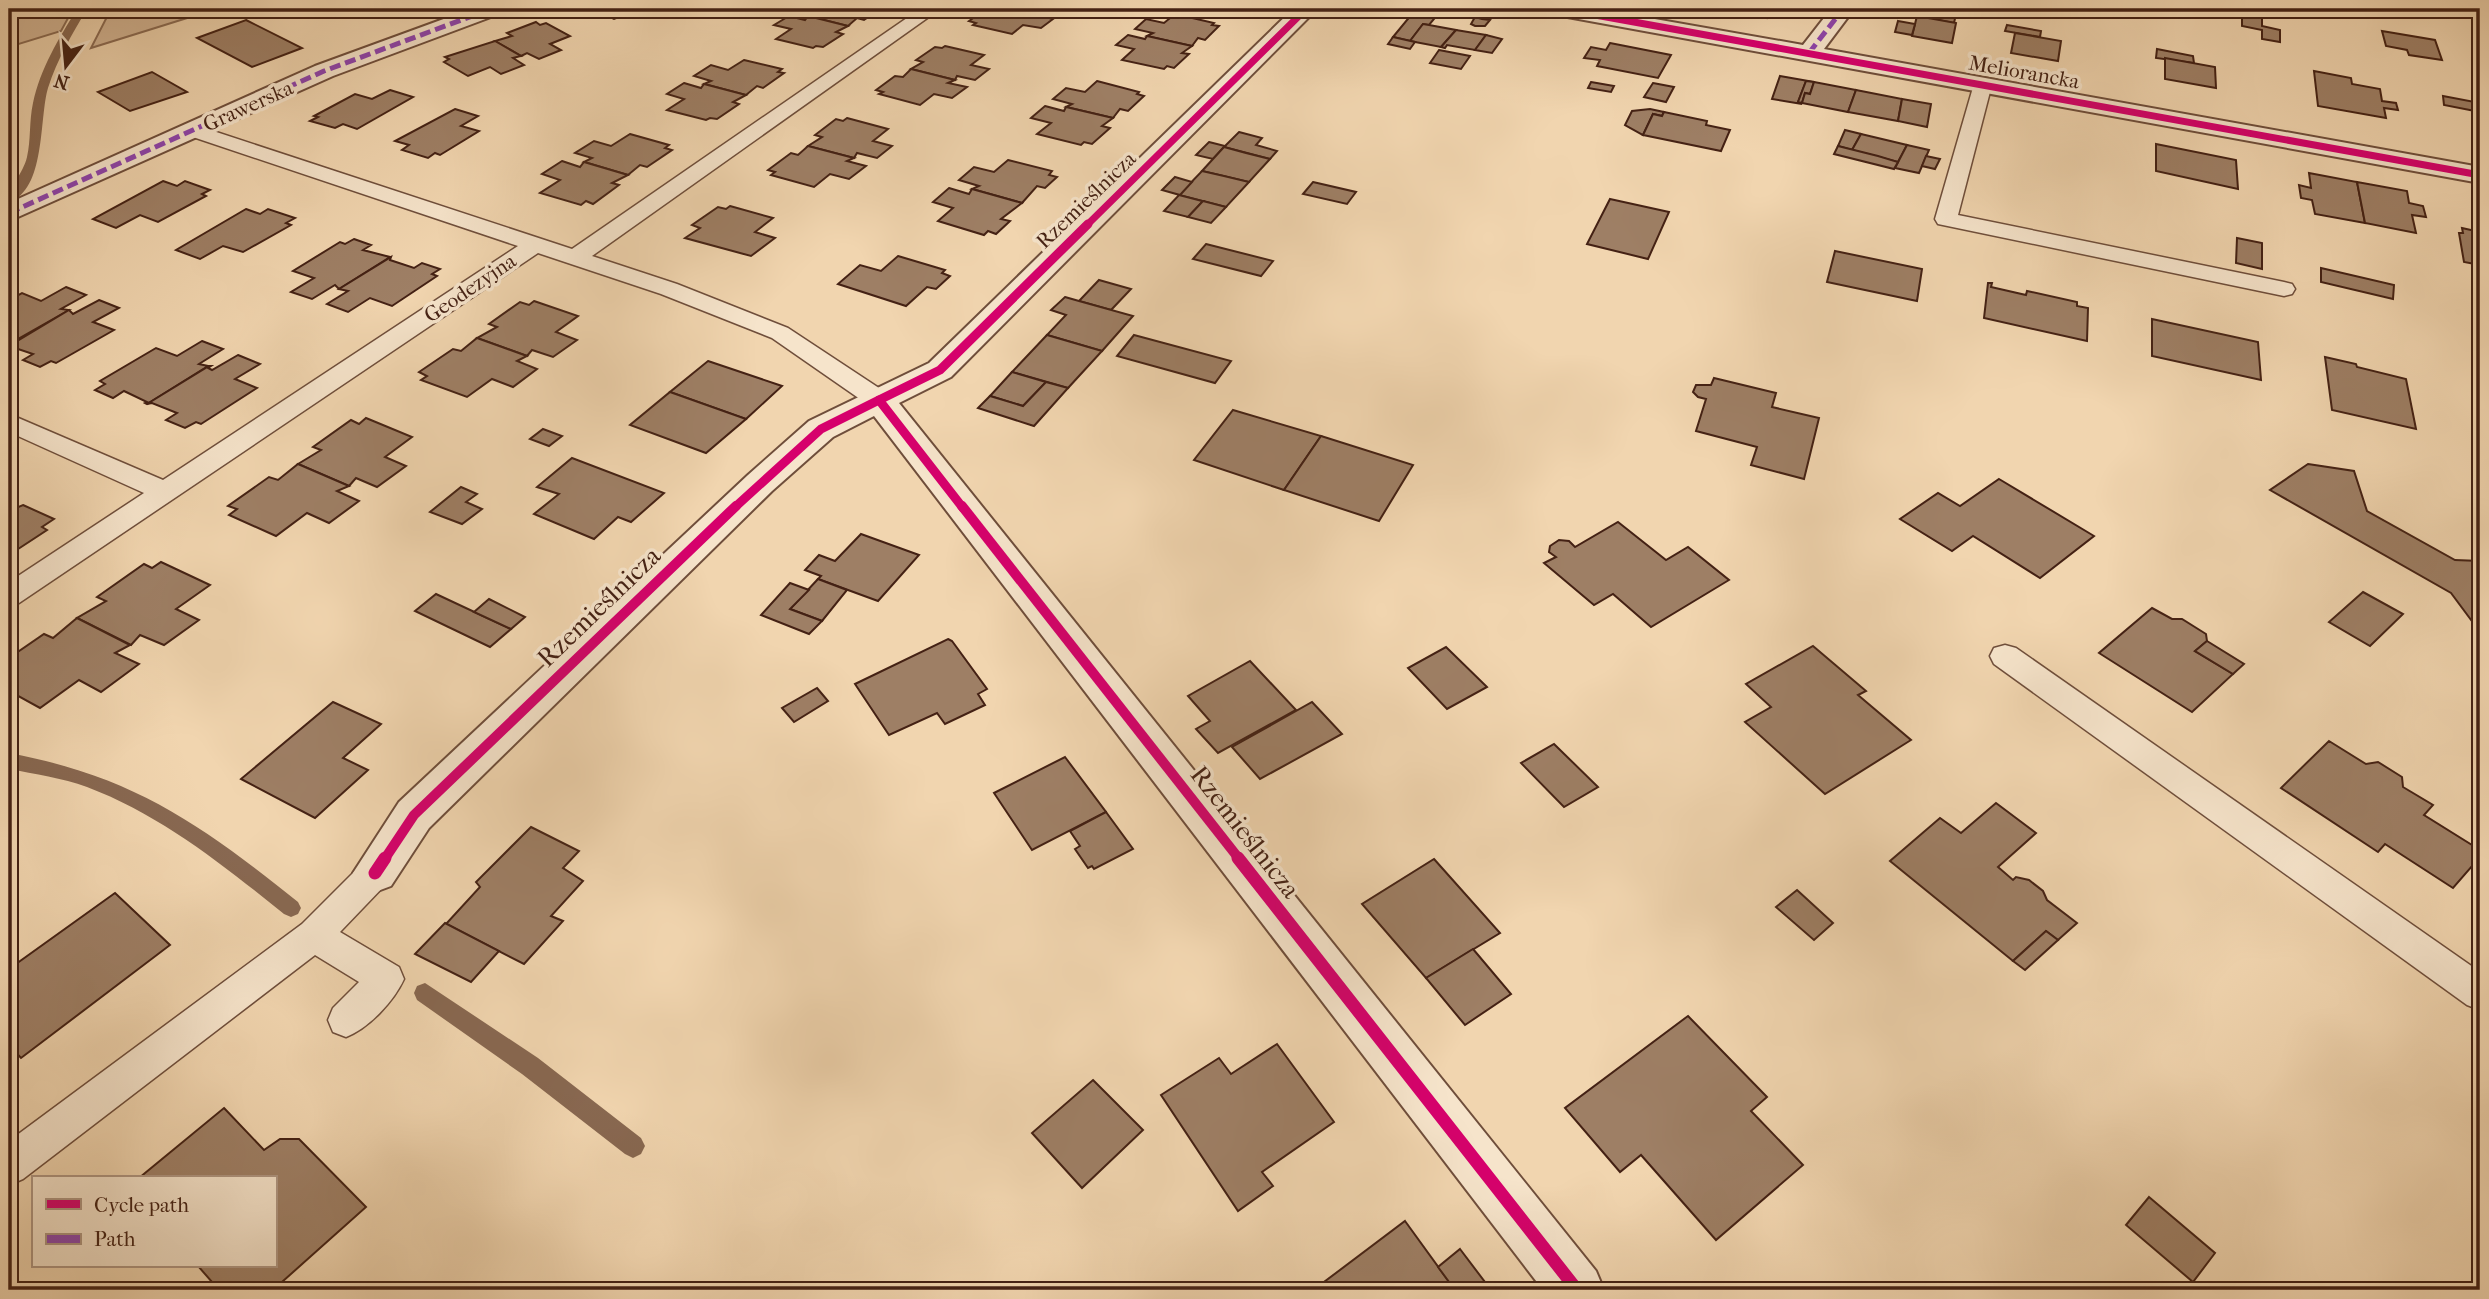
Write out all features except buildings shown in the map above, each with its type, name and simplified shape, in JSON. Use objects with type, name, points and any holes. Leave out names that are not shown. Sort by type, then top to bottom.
[{"type":"street","name":"Grawerska","points":[[9,213],[324,71],[491,9]]},
{"type":"street","name":"Rzemieślnicza","points":[[375,873],[414,816],[760,483],[821,429],[940,370],[1306,9]]},
{"type":"street","name":"Meliorancka","points":[[1562,9],[2480,175]]},
{"type":"street","points":[[1809,53],[1843,9]]},
{"type":"street","name":"Rzemieślnicza","points":[[879,400],[1577,1290]]},
{"type":"lane","points":[[576,257],[931,9]]},
{"type":"lane","points":[[1983,84],[1946,219],[2284,289]]},
{"type":"lane","points":[[191,131],[535,245]]},
{"type":"lane","name":"Geodezyjna","points":[[9,596],[535,245],[669,289],[780,333],[879,400]]},
{"type":"lane","points":[[9,422],[165,492]]},
{"type":"lane","points":[[2004,656],[2480,993]]},
{"type":"lane","points":[[9,1165],[314,936],[375,873]]},
{"type":"lane","points":[[314,936],[386,979],[346,1020]]},
{"type":"shaded area","points":[[9,9],[73,9],[61,31],[9,47]]},
{"type":"shaded area","points":[[111,9],[216,9],[91,48]]},
{"type":"waterway","points":[[9,198],[28,172],[33,158],[43,87],[60,47],[82,9]]},
{"type":"waterway","points":[[9,761],[90,780],[126,795],[194,834],[291,908]]},
{"type":"waterway","points":[[425,993],[530,1066],[633,1146]]},
{"type":"marked path","points":[[9,213],[324,71],[491,9]]},
{"type":"marked path","points":[[1809,53],[1843,9]]},
{"type":"cycle path","points":[[1306,9],[940,370],[879,400],[1577,1290]]},
{"type":"cycle path","points":[[1562,9],[2480,175]]},
{"type":"cycle path","points":[[375,873],[414,815],[760,483],[821,429],[879,400]]}]
